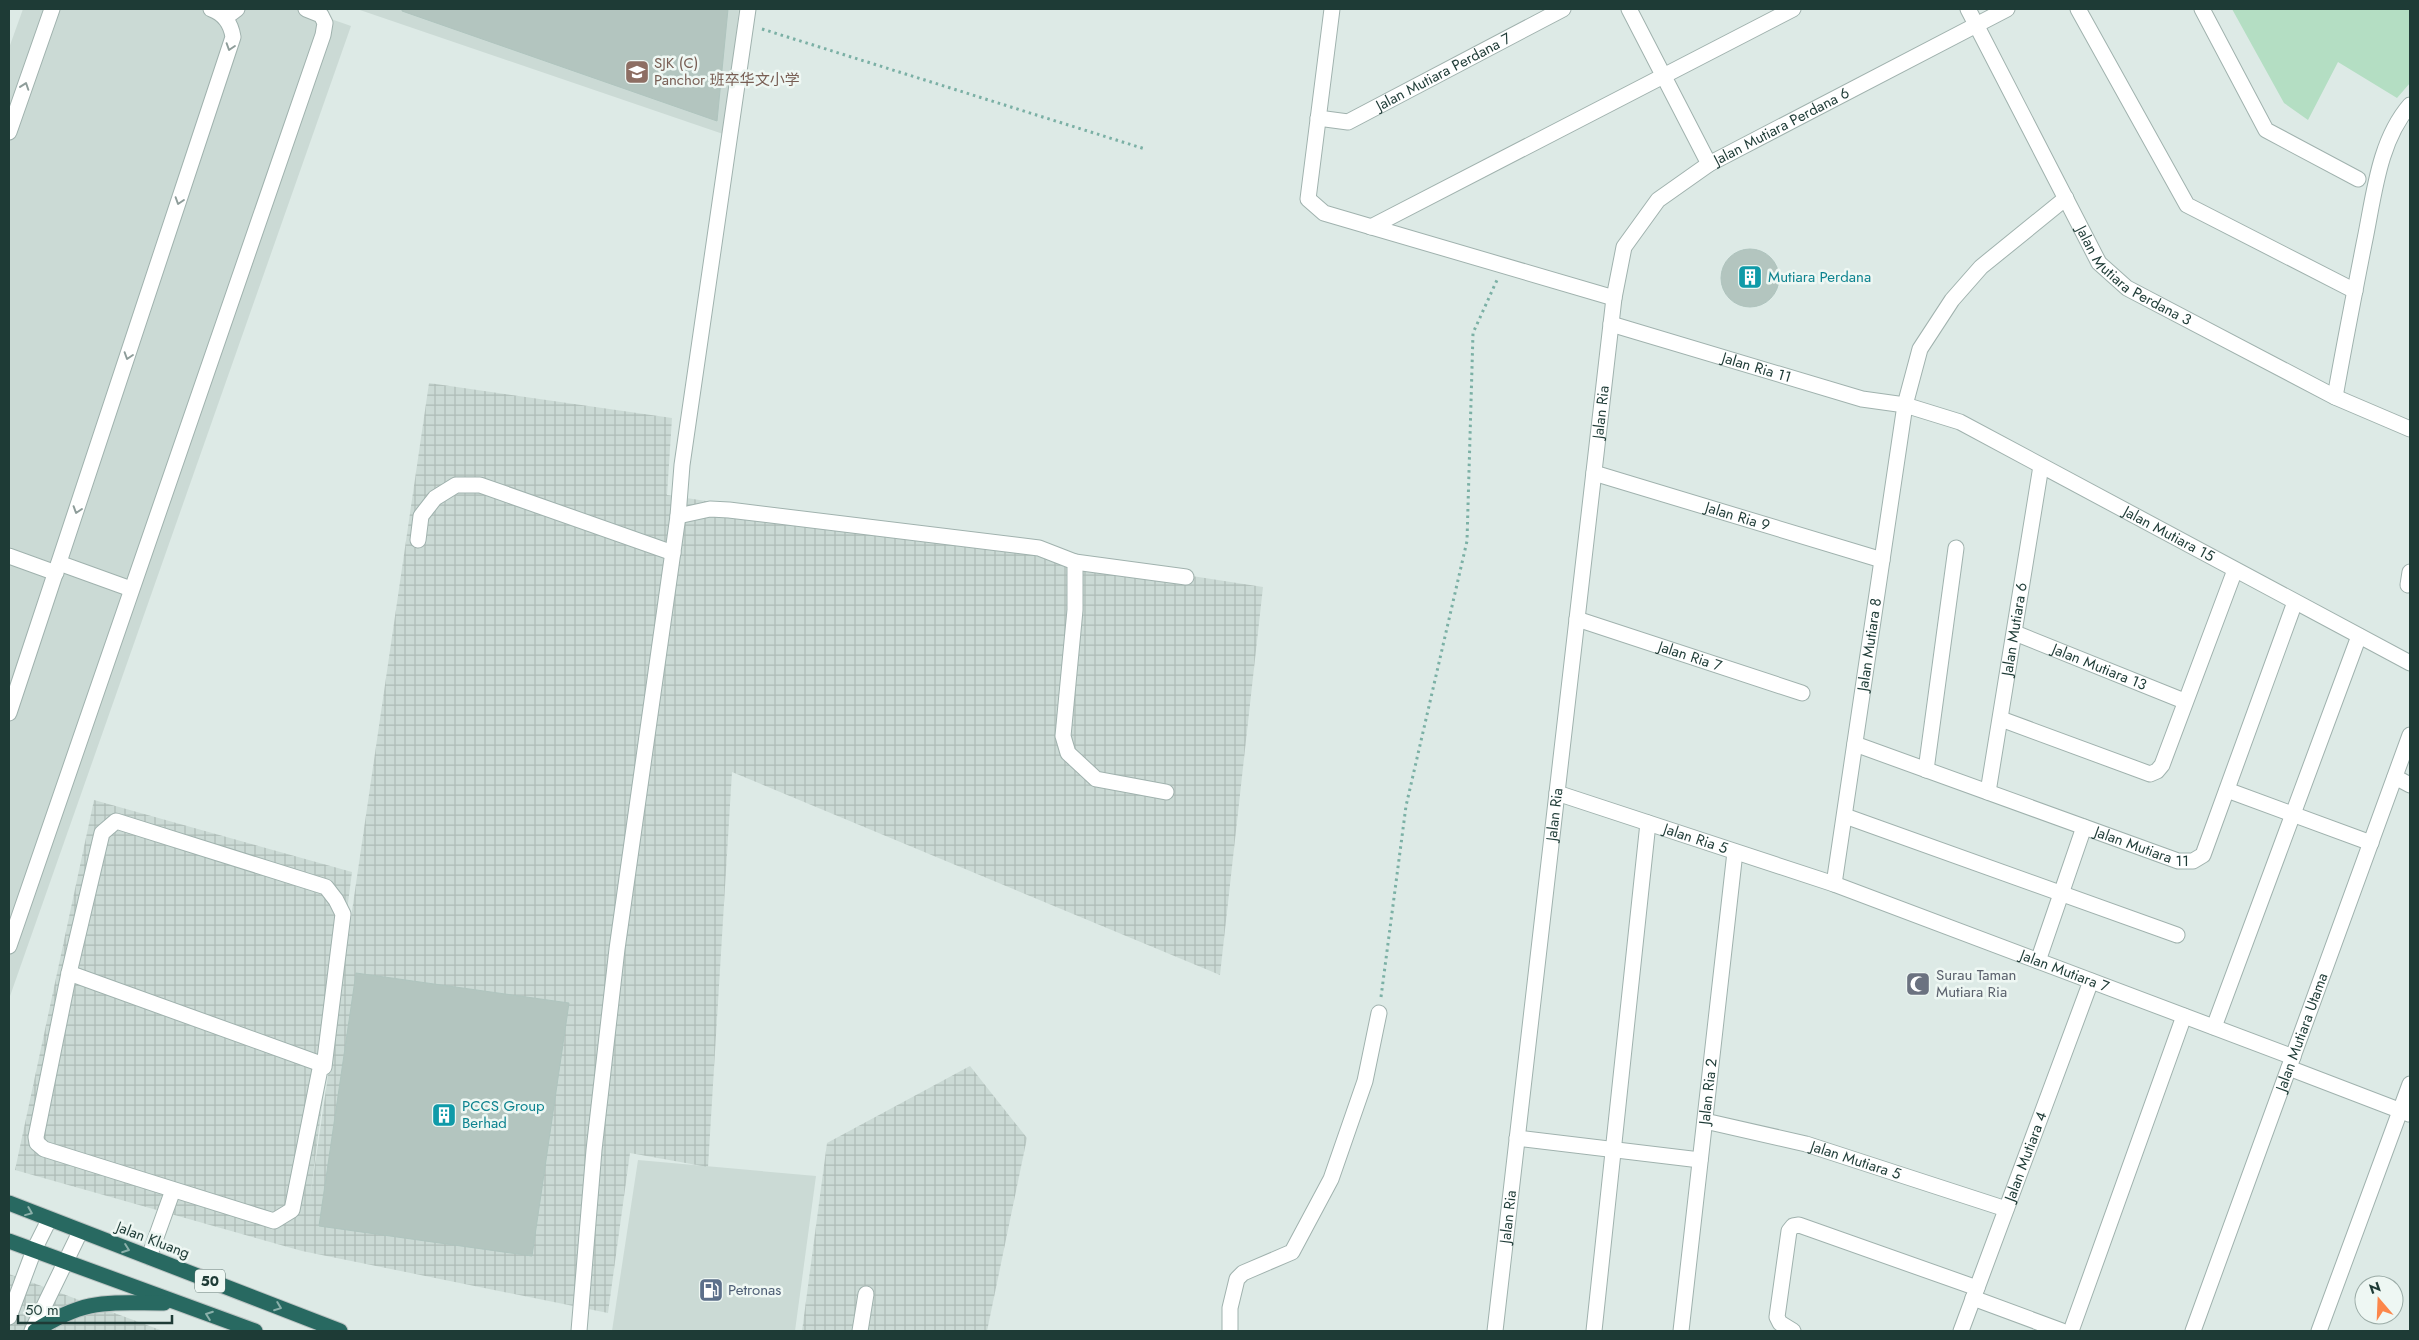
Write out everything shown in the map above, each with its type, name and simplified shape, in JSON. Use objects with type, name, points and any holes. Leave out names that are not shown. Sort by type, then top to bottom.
[{"type":"highway","name":"Jalan Kluang","points":[[9,1203],[340,1331]]},
{"type":"highway","name":"50","points":[[9,1241],[254,1331]]},
{"type":"highway","points":[[34,1331],[58,1316],[97,1303],[176,1303]]},
{"type":"street","points":[[9,132],[52,9]]},
{"type":"street","points":[[9,713],[234,37],[231,27],[231,14],[211,9]]},
{"type":"street","points":[[9,946],[323,35],[326,23],[320,15],[306,9]]},
{"type":"street","points":[[581,1331],[594,1150],[617,949],[674,553],[682,465],[748,9]]},
{"type":"street","points":[[1346,9],[1331,13],[1308,199],[1324,213],[1614,298]]},
{"type":"street","name":"Jalan Mutiara Perdana 7","points":[[1318,118],[1348,122],[1563,9]]},
{"type":"street","points":[[1629,9],[1709,164]]},
{"type":"street","points":[[1371,227],[1793,9]]},
{"type":"street","name":"Jalan Mutiara Perdana 3","points":[[1968,9],[2100,262],[2127,288],[2335,397],[2410,429]]},
{"type":"street","name":"Jalan Mutiara Perdana 6","points":[[1614,298],[1624,247],[1658,200],[1709,164],[2006,9]]},
{"type":"street","points":[[2078,9],[2187,205],[2355,291]]},
{"type":"street","points":[[2202,9],[2266,130],[2358,178]]},
{"type":"street","points":[[2335,397],[2377,179],[2389,137],[2400,116],[2410,105]]},
{"type":"street","name":"Jalan Mutiara 8","points":[[1834,884],[1905,405],[1920,349],[1952,300],[1981,267],[2066,198]]},
{"type":"street","name":"Jalan Ria","points":[[1495,1331],[1614,298]]},
{"type":"street","name":"Jalan Ria 11","points":[[1611,324],[1862,400],[1905,405],[1960,422],[2042,466]]},
{"type":"street","name":"Jalan Mutiara 15","points":[[2042,466],[2410,663]]},
{"type":"street","name":"Jalan Mutiara 6","points":[[1988,792],[2042,466]]},
{"type":"street","name":"Jalan Ria 9","points":[[1594,473],[1882,560]]},
{"type":"street","points":[[418,540],[421,516],[435,498],[456,486],[480,484],[674,553]]},
{"type":"street","points":[[678,516],[710,509],[729,510],[1039,548],[1075,562],[1186,577]]},
{"type":"street","points":[[1926,770],[1956,548]]},
{"type":"street","points":[[9,556],[132,589]]},
{"type":"street","points":[[1075,562],[1075,610],[1063,736],[1068,753],[1096,780],[1166,792]]},
{"type":"street","points":[[2001,719],[2150,774],[2157,771],[2162,765],[2184,701],[2235,570]]},
{"type":"street","name":"Jalan Mutiara 11","points":[[1855,744],[2178,860],[2193,861],[2203,855],[2296,602]]},
{"type":"street","name":"Jalan Ria 7","points":[[1577,619],[1802,694]]},
{"type":"street","name":"Jalan Mutiara 13","points":[[2015,633],[2184,701]]},
{"type":"street","points":[[2214,1027],[2359,636]]},
{"type":"street","name":"Jalan Mutiara Utama","points":[[2193,1331],[2410,735]]},
{"type":"street","points":[[2395,777],[2410,785]]},
{"type":"street","points":[[2227,790],[2371,843]]},
{"type":"street","name":"Jalan Ria 5","points":[[1557,793],[1834,884]]},
{"type":"street","points":[[1844,816],[2177,935]]},
{"type":"street","points":[[69,974],[321,1064],[324,1067],[343,914],[336,900],[326,887],[116,821],[102,833],[69,974],[36,1137],[38,1143],[44,1149],[274,1221],[292,1210],[321,1064]]},
{"type":"street","points":[[1594,1331],[1648,823]]},
{"type":"street","points":[[2038,961],[2084,827]]},
{"type":"street","name":"Jalan Ria 2","points":[[1681,1331],[1736,852]]},
{"type":"street","name":"Jalan Mutiara 7","points":[[1834,884],[2214,1027],[2291,1063],[2405,1112]]},
{"type":"street","name":"Jalan Mutiara 4","points":[[1960,1331],[2091,981]]},
{"type":"street","points":[[1230,1331],[1230,1308],[1237,1279],[1243,1273],[1292,1252],[1331,1179],[1365,1081],[1379,1013]]},
{"type":"street","points":[[2071,1331],[2184,1016]]},
{"type":"street","points":[[2319,1331],[2405,1112],[2410,1084]]},
{"type":"street","name":"Jalan Mutiara 5","points":[[1705,1121],[1806,1144],[2006,1209]]},
{"type":"street","points":[[1517,1138],[1700,1160]]},
{"type":"street","points":[[148,1257],[173,1190]]},
{"type":"street","points":[[9,1317],[34,1250],[49,1220]]},
{"type":"street","points":[[1791,1331],[1780,1323],[1776,1317],[1789,1231],[1792,1226],[1799,1224],[1975,1293],[2062,1331]]},
{"type":"street","points":[[34,1331],[64,1262],[80,1232]]},
{"type":"street","points":[[860,1331],[866,1294]]},
{"type":"path","points":[[747,24],[1145,149]]},
{"type":"path","points":[[1379,1013],[1406,806],[1467,541],[1473,333],[1504,266]]},
{"type":"shaded area","points":[[23,9],[302,9],[351,26],[9,999],[9,48]]},
{"type":"shaded area","name":"SJK (C) Panchor 班卒华文小学","points":[[357,9],[739,9],[726,135]]},
{"type":"shaded area","points":[[429,383],[672,418],[667,495],[1263,587],[1220,975],[732,772],[708,1167],[630,1153],[608,1313],[302,1251],[15,1170],[94,800],[352,872],[310,1199]]},
{"type":"shaded area","points":[[970,1066],[1027,1138],[987,1331],[802,1331],[827,1143]]},
{"type":"shaded area","points":[[638,1160],[816,1176],[795,1331],[612,1331]]},
{"type":"shaded area","points":[[9,1274],[163,1331],[9,1331]]},
{"type":"green space","points":[[2232,9],[2410,9],[2410,83],[2397,98],[2338,62],[2308,120],[2284,103]]},
{"type":"building","name":"SJK (C) Panchor 班卒华文小学","points":[[402,9],[728,9],[717,121],[402,11]]},
{"type":"building","name":"Mutiara Perdana","points":[[1750,249],[1766,254],[1774,262],[1779,278],[1774,294],[1766,302],[1750,307],[1734,302],[1726,294],[1721,278],[1726,262],[1734,254]]},
{"type":"building","name":"PCCS Group Berhad","points":[[356,973],[569,1003],[532,1256],[319,1226]]},
{"type":"place","name":"SJK (C) Panchor 班卒华文小学","points":[[637,72]]},
{"type":"place","name":"Mutiara Perdana","points":[[1750,277]]},
{"type":"place","name":"Surau Taman Mutiara Ria","points":[[1918,984]]},
{"type":"place","name":"PCCS Group Berhad","points":[[444,1115]]},
{"type":"place","name":"Petronas","points":[[711,1290]]}]
